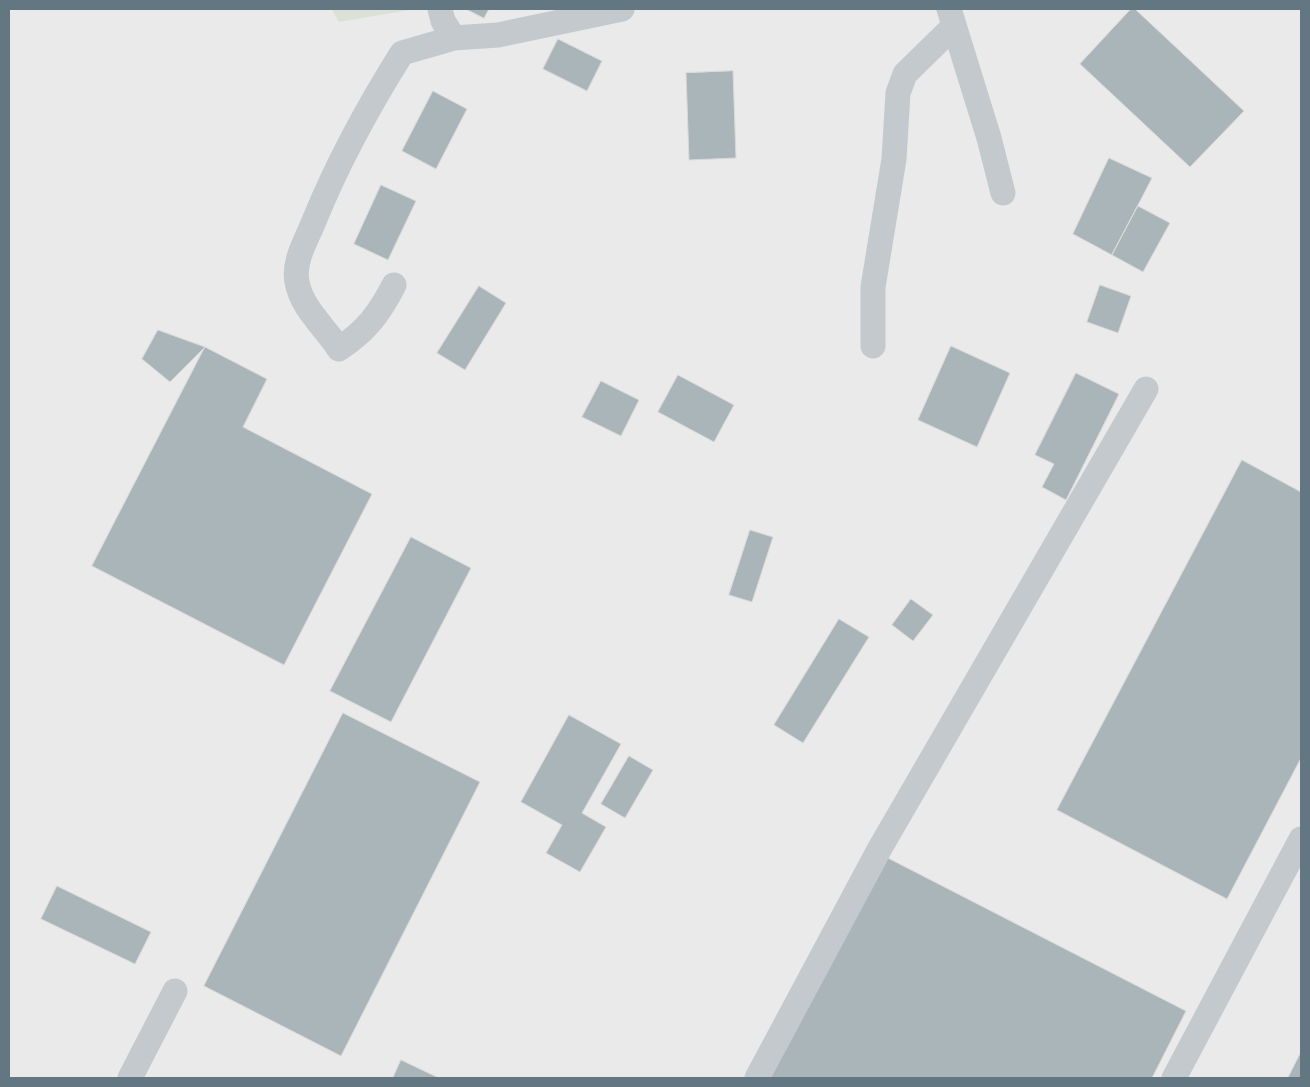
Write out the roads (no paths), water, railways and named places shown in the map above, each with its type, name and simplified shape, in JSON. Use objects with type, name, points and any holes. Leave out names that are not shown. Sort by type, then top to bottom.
[{"type":"lane","points":[[440,9],[443,20],[454,38]]},
{"type":"lane","points":[[394,285],[380,312],[362,333],[339,349],[330,335],[309,311],[297,283],[297,263],[348,145],[372,101],[402,53],[454,38],[498,35],[622,9]]},
{"type":"lane","points":[[951,18],[989,138],[1003,193]]},
{"type":"lane","points":[[873,346],[873,287],[894,159],[898,92],[905,74],[951,18]]},
{"type":"lane","points":[[757,1078],[880,848],[1146,389]]},
{"type":"lane","points":[[1174,1078],[1301,839]]},
{"type":"lane","points":[[130,1078],[176,991]]}]
